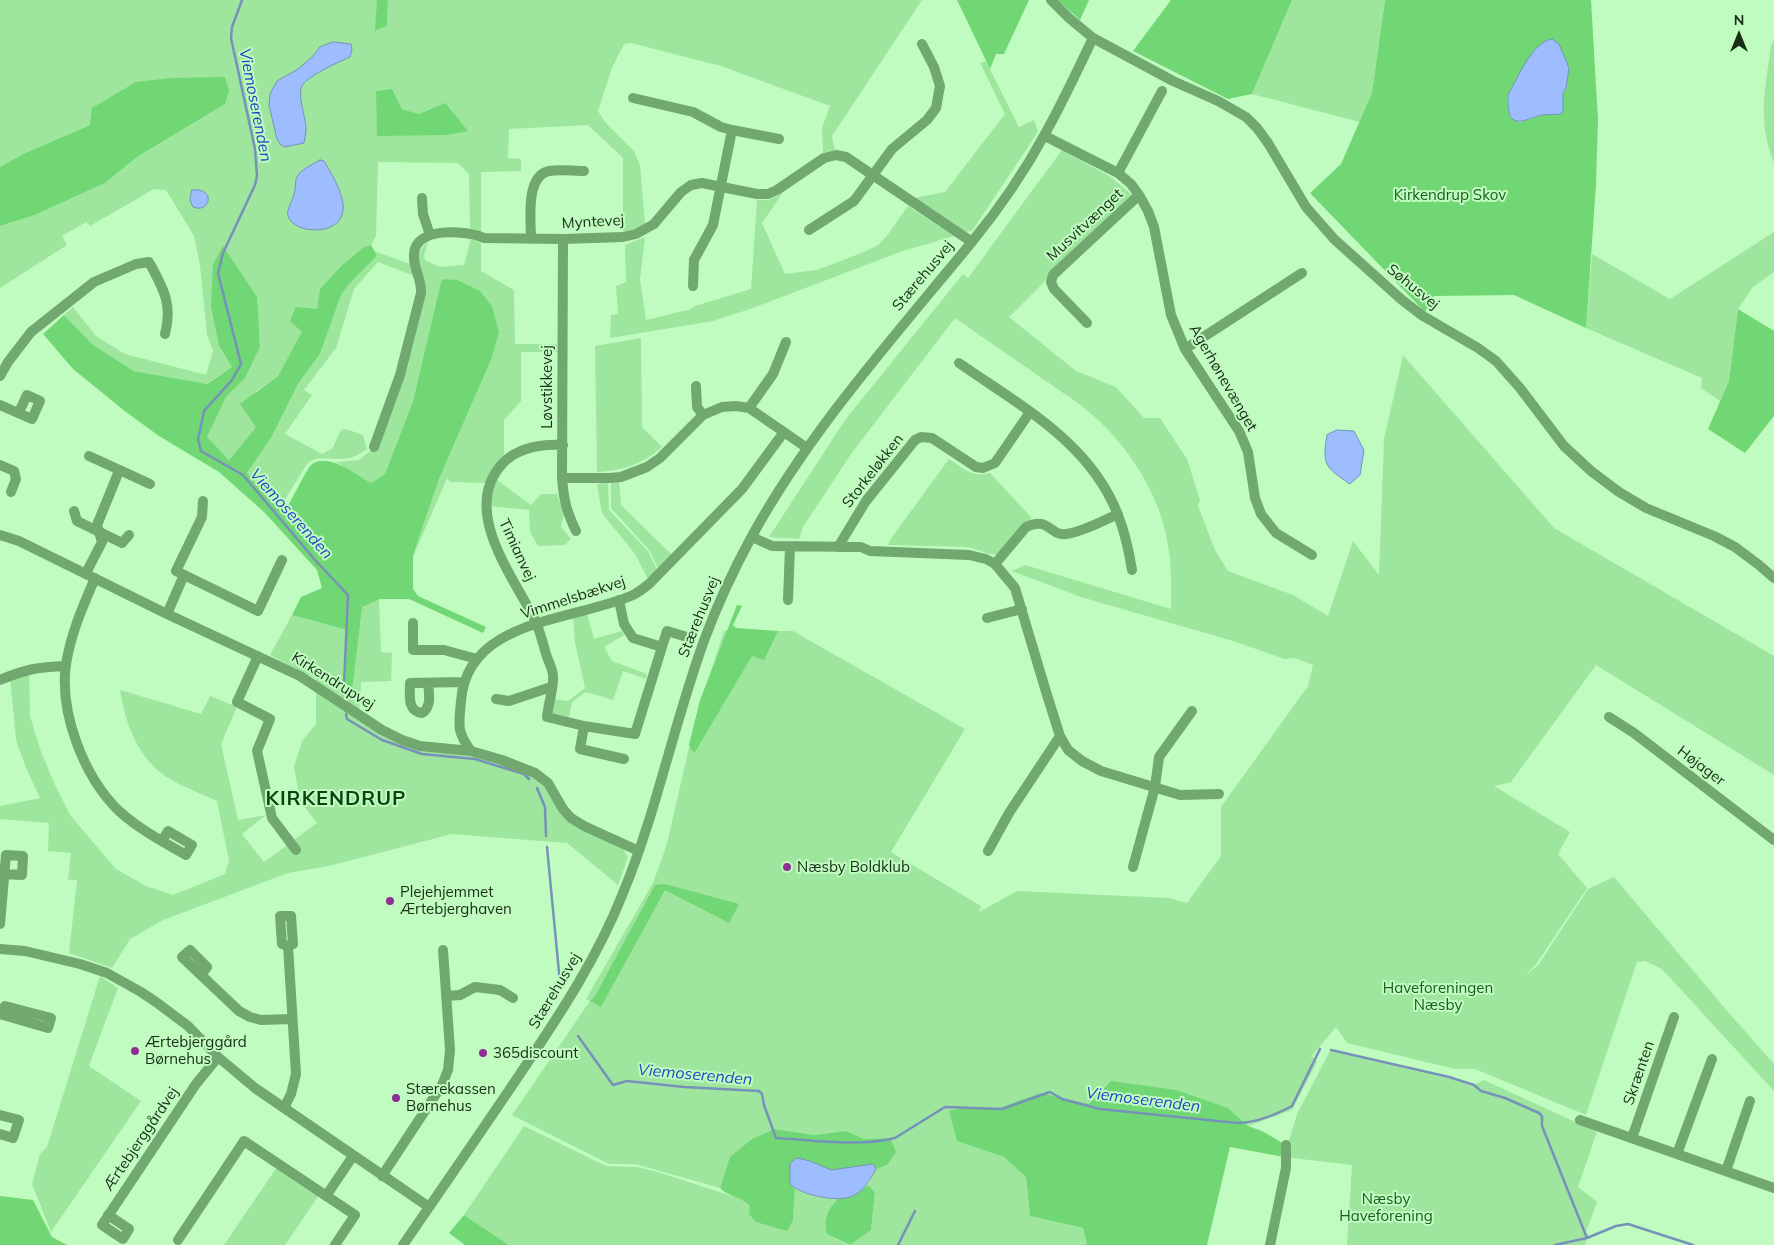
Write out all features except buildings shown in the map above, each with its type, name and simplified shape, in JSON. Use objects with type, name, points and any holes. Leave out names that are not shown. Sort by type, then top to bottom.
[{"type":"street","name":"Søhusvej","points":[[1051,0],[1093,38],[1173,81],[1218,101],[1246,118],[1257,128],[1268,143],[1306,206],[1334,238],[1402,300],[1423,316],[1478,348],[1496,362],[1520,388],[1564,446],[1591,472],[1646,508],[1714,536],[1735,547],[1774,578]]},
{"type":"street","name":"Stærehusvej","points":[[403,1245],[574,991],[614,916],[639,851],[705,637],[729,580],[777,493],[807,448],[902,325],[972,242],[1023,170],[1044,136],[1093,38]]},
{"type":"street","points":[[809,230],[854,201],[892,149],[927,120],[936,108],[940,86],[934,67],[922,44]]},
{"type":"street","points":[[1118,173],[1162,91]]},
{"type":"street","points":[[633,98],[693,112],[732,130],[780,140]]},
{"type":"street","points":[[693,286],[694,260],[713,225],[732,130]]},
{"type":"street","name":"Agerhønevænget","points":[[1044,136],[1118,173],[1139,195],[1148,211],[1154,228],[1171,315],[1185,349],[1239,431],[1248,452],[1255,498],[1261,514],[1276,533],[1312,555]]},
{"type":"street","name":"Myntevej","points":[[430,235],[473,233],[484,238],[623,238],[636,234],[654,224],[681,192],[691,185],[702,183],[757,194],[768,194],[824,158],[836,155],[846,157],[972,242]]},
{"type":"street","points":[[531,239],[531,192],[534,183],[548,171],[584,171]]},
{"type":"street","name":"Musvitvænget","points":[[1087,323],[1054,289],[1051,282],[1053,275],[1139,195]]},
{"type":"street","points":[[374,447],[400,375],[421,293],[421,284],[414,264],[415,247],[420,240],[430,235],[423,214],[422,198]]},
{"type":"street","name":"Løvstikkevej","points":[[562,239],[562,478],[566,511],[576,531]]},
{"type":"street","points":[[0,376],[8,362],[31,332],[94,282],[136,264],[149,262],[161,284],[169,308],[169,320],[165,334]]},
{"type":"street","points":[[1185,349],[1302,273]]},
{"type":"street","points":[[749,408],[773,374],[786,342]]},
{"type":"street","points":[[959,362],[1052,427],[1074,447],[1100,482],[1118,514],[1132,570]]},
{"type":"street","points":[[696,386],[697,407],[703,415]]},
{"type":"street","points":[[0,405],[19,412]]},
{"type":"street","points":[[562,478],[621,477],[647,467],[660,458],[703,415],[722,407],[736,406],[749,408],[807,448]]},
{"type":"street","name":"Storkeløkken","points":[[838,547],[866,501],[915,440],[921,437],[932,438],[976,468],[983,468],[995,463],[1030,412]]},
{"type":"street","name":"Vimmelsbækvej","points":[[459,734],[464,682],[471,666],[493,643],[537,624],[635,594],[655,579],[742,490],[784,432]]},
{"type":"street","name":"Timianvej","points":[[563,445],[536,446],[521,450],[506,461],[496,471],[489,486],[486,502],[487,519],[491,536],[537,624],[553,676],[546,717],[584,726]]},
{"type":"street","points":[[89,456],[150,484]]},
{"type":"street","points":[[0,465],[14,471],[16,479],[11,492]]},
{"type":"street","points":[[119,470],[97,526],[102,542],[72,637],[66,666],[66,690],[75,739],[89,769],[119,810],[142,829],[162,841]]},
{"type":"street","points":[[204,501],[202,517],[176,571],[258,611],[282,560]]},
{"type":"street","points":[[74,511],[77,521],[122,544],[129,535]]},
{"type":"street","points":[[995,564],[1026,527],[1032,524],[1045,524],[1055,532],[1066,534],[1118,514]]},
{"type":"street","name":"Kirkendrupvej","points":[[0,535],[19,541],[167,614],[300,676],[382,730],[402,740],[420,746],[471,752],[502,760],[539,775],[548,783],[563,809],[571,818],[584,826],[639,851]]},
{"type":"street","points":[[752,537],[772,546],[861,547],[870,551],[969,555],[986,559],[995,564],[1015,588],[1060,736],[1068,750],[1082,761],[1101,770],[1180,795],[1219,794]]},
{"type":"street","points":[[788,600],[790,547]]},
{"type":"street","points":[[167,614],[184,574]]},
{"type":"street","points":[[619,600],[624,624],[633,638],[662,647]]},
{"type":"street","points":[[987,618],[1022,609]]},
{"type":"street","points":[[413,623],[413,650],[444,650],[477,659]]},
{"type":"street","points":[[624,759],[580,748],[584,726],[635,734],[667,631],[686,637]]},
{"type":"street","points":[[258,656],[237,702],[270,719],[257,750],[272,818],[296,850]]},
{"type":"street","points":[[0,680],[23,670],[66,666]]},
{"type":"street","points":[[428,683],[464,682]]},
{"type":"street","points":[[496,699],[509,702],[551,687]]},
{"type":"street","points":[[1133,867],[1154,787],[1159,757],[1192,711]]},
{"type":"street","name":"Højager","points":[[1609,718],[1634,734],[1774,840]]},
{"type":"street","points":[[446,749],[459,734],[471,752]]},
{"type":"street","points":[[988,851],[1009,813],[1060,736]]},
{"type":"street","points":[[0,924],[4,874]]},
{"type":"street","points":[[284,1108],[291,1094],[296,1074],[288,946]]},
{"type":"street","points":[[0,949],[25,951],[54,957],[107,973],[156,1002],[188,1026],[218,1057],[254,1088],[429,1207]]},
{"type":"street","points":[[382,1176],[442,1085],[448,1070],[450,1050],[442,950]]},
{"type":"street","points":[[201,975],[239,1011],[250,1017],[261,1020],[292,1019]]},
{"type":"street","points":[[446,996],[460,994],[475,987],[500,990],[512,998]]},
{"type":"street","name":"Skrænten","points":[[1632,1138],[1674,1018]]},
{"type":"street","name":"Ærtebjerggårdvej","points":[[108,1215],[196,1084],[218,1057]]},
{"type":"street","points":[[1677,1154],[1712,1059]]},
{"type":"street","points":[[1726,1171],[1750,1101]]},
{"type":"street","points":[[0,1115],[18,1120],[13,1138],[0,1134]]},
{"type":"street","points":[[1580,1120],[1774,1187]]},
{"type":"street","points":[[179,1243],[244,1141],[355,1215],[335,1245]]},
{"type":"street","points":[[1270,1245],[1286,1168],[1286,1145]]},
{"type":"street","points":[[326,1196],[353,1156]]},
{"type":"green space","points":[[0,0],[377,0],[376,31],[387,26],[388,0],[922,0],[832,136],[835,150],[823,153],[822,128],[830,106],[721,66],[631,43],[624,44],[612,68],[598,111],[605,122],[634,151],[640,165],[645,223],[636,229],[623,232],[623,158],[588,125],[509,129],[508,158],[521,159],[521,171],[481,172],[481,232],[470,228],[469,174],[458,163],[378,162],[376,236],[371,245],[364,247],[341,266],[320,289],[317,309],[278,376],[256,391],[256,427],[229,460],[206,437],[226,397],[245,377],[260,347],[259,333],[223,247],[213,264],[219,346],[232,367],[206,384],[134,371],[93,345],[64,315],[73,307],[96,336],[125,354],[206,375],[213,351],[207,335],[200,265],[194,236],[166,190],[154,189],[90,226],[86,222],[62,236],[67,245],[0,288],[0,226],[35,215],[105,183],[137,157],[225,104],[90,125],[23,154],[0,167]],"holes":[[[445,103],[377,136],[402,109],[419,114]]]},
{"type":"green space","points":[[377,0],[388,0],[387,26],[375,31]]},
{"type":"green space","points":[[957,0],[1029,0],[1004,54],[996,54],[990,69]]},
{"type":"green space","points":[[1058,0],[1089,0],[1080,20]]},
{"type":"green space","points":[[1171,0],[1292,0],[1252,94],[1228,99],[1133,51]]},
{"type":"green space","points":[[1292,0],[1385,0],[1372,93],[1360,122],[1252,94]]},
{"type":"green space","name":"Kirkendrup Skov","points":[[1385,0],[1591,0],[1598,120],[1596,185],[1586,328],[1514,295],[1434,296],[1425,312],[1310,193],[1341,164],[1372,93]],"holes":[[[1535,49],[1566,88],[1562,98],[1563,109],[1520,122],[1510,117],[1507,99],[1509,93]]]},
{"type":"green space","points":[[1774,39],[1774,163],[1766,132],[1764,105],[1771,46]]},
{"type":"green space","points":[[986,61],[1019,127],[1034,120],[1038,132],[972,231],[965,232],[914,198],[945,192],[1005,114],[980,63]]},
{"type":"green space","points":[[225,77],[229,91],[225,104],[137,157],[105,183],[35,215],[0,226],[0,167],[23,154],[90,125],[92,108],[136,82],[171,78]]},
{"type":"green space","points":[[392,89],[402,109],[419,114],[445,103],[468,131],[447,135],[377,136],[376,91]]},
{"type":"green space","name":"Haveforeningen Næsby","points":[[1062,150],[1111,177],[1132,195],[1009,317],[1076,371],[1116,387],[1144,418],[1160,418],[1187,459],[1200,500],[1198,506],[1215,550],[1228,571],[1293,595],[1328,616],[1353,541],[1379,575],[1384,439],[1403,355],[1554,528],[1774,656],[1774,775],[1596,665],[1511,782],[1494,786],[1570,832],[1558,854],[1587,888],[1537,963],[1525,976],[1539,964],[1588,889],[1614,877],[1774,1064],[1774,1091],[1662,969],[1645,961],[1637,962],[1586,1115],[1475,1069],[1455,1069],[1347,1043],[1336,1027],[1312,1056],[1317,1062],[1292,1110],[1248,1126],[1228,1108],[1089,1105],[1040,1093],[996,1109],[958,1109],[957,1141],[1005,1157],[1026,1177],[1030,1216],[1083,1228],[1087,1244],[1082,1245],[850,1245],[871,1230],[875,1192],[868,1185],[876,1169],[887,1165],[890,1138],[864,1139],[846,1131],[814,1135],[775,1129],[731,1157],[720,1188],[635,1164],[609,1164],[512,1115],[590,1001],[586,999],[653,883],[667,844],[696,717],[724,631],[793,631],[965,729],[891,852],[981,906],[979,912],[1017,891],[1169,898],[1187,903],[1221,856],[1221,807],[1308,686],[1313,665],[1295,658],[1285,659],[1233,641],[1081,597],[1012,571],[1025,565],[1171,609],[1169,549],[1158,507],[1151,491],[1132,459],[1110,432],[1092,414],[1071,398],[955,318],[851,454],[803,527],[799,539],[769,537],[845,420],[963,274],[968,278]]},
{"type":"green space","points":[[782,194],[762,223],[785,274],[817,270],[878,245],[908,206],[954,236],[903,251],[750,309],[713,321],[610,338],[611,315],[618,314],[616,286],[626,282],[625,245],[645,237],[640,280],[646,320],[691,309],[695,306],[751,289],[757,200],[768,200]]},
{"type":"green space","points":[[1774,232],[1774,272],[1753,287],[1738,309],[1729,381],[1720,401],[1701,388],[1702,378],[1586,328],[1592,254],[1670,299]]},
{"type":"green space","points":[[471,239],[481,243],[481,271],[514,290],[515,344],[557,344],[557,352],[521,352],[521,401],[504,420],[504,457],[495,466],[486,483],[450,482],[447,478],[413,557],[439,479],[491,360],[443,279],[413,401],[385,474],[371,483],[336,462],[359,460],[375,447],[425,286],[419,262],[420,252],[423,247],[428,242],[424,255],[425,260],[440,267],[464,265]]},
{"type":"green space","points":[[371,245],[377,256],[349,284],[341,295],[320,354],[298,384],[271,438],[247,473],[279,509],[286,509],[308,469],[318,461],[333,462],[371,483],[385,474],[413,401],[443,279],[457,280],[480,291],[492,306],[499,332],[491,360],[439,479],[413,556],[413,589],[418,596],[486,627],[483,633],[409,599],[380,599],[362,607],[351,699],[345,694],[347,630],[292,615],[301,597],[322,588],[317,570],[264,512],[219,472],[159,436],[126,412],[73,369],[43,334],[64,315],[93,345],[134,371],[207,384],[232,367],[219,346],[211,306],[213,264],[223,246],[257,297],[260,347],[245,378],[226,397],[207,437],[229,460],[256,427],[240,404],[278,376],[302,332],[290,321],[296,307],[317,309],[320,289],[341,266],[364,247]]},
{"type":"green space","points":[[374,251],[410,264],[416,274],[412,275],[378,262],[354,289],[336,348],[304,390],[312,395],[285,434],[322,454],[332,449],[341,430],[346,429],[363,435],[367,449],[352,457],[343,459],[322,458],[307,464],[279,509],[247,473],[271,438],[298,384],[320,354],[341,295],[349,284],[377,256]]},
{"type":"green space","points":[[1738,309],[1774,331],[1774,416],[1745,453],[1708,429],[1729,381]]},
{"type":"green space","points":[[641,338],[642,427],[662,447],[632,466],[597,472],[595,346]]},
{"type":"green space","points":[[949,459],[963,469],[973,473],[990,473],[1031,517],[1031,520],[999,554],[987,553],[967,547],[888,545]]},
{"type":"green space","points":[[497,480],[531,505],[541,494],[557,494],[564,515],[561,527],[571,539],[565,545],[538,546],[530,532],[529,510],[490,506],[490,497]]},
{"type":"green space","points":[[619,481],[621,505],[673,556],[659,570],[649,550],[611,508],[611,482]]},
{"type":"green space","points":[[608,482],[609,510],[648,551],[658,572],[648,579],[635,554],[602,513],[597,484]]},
{"type":"green space","points":[[379,599],[381,652],[392,653],[391,681],[361,682],[359,720],[399,743],[474,755],[510,765],[537,779],[581,827],[623,849],[628,857],[618,885],[567,843],[452,834],[329,866],[288,873],[163,920],[130,939],[112,968],[69,953],[77,880],[68,880],[71,853],[48,851],[49,823],[0,819],[0,806],[40,798],[16,740],[10,676],[29,670],[30,716],[40,749],[70,815],[116,869],[146,886],[173,895],[225,874],[229,861],[217,801],[171,780],[155,768],[147,759],[129,726],[120,690],[201,714],[210,696],[237,707],[221,744],[238,820],[266,815],[242,834],[264,862],[317,823],[300,801],[294,767],[302,741],[316,724],[316,679],[270,655],[292,615],[347,630],[345,694],[351,698],[361,607]]},
{"type":"green space","points":[[737,605],[742,606],[733,625],[736,628],[778,631],[764,660],[752,656],[695,752],[692,751],[689,745],[700,700]]},
{"type":"green space","points":[[587,613],[594,639],[622,631],[624,635],[604,647],[612,661],[647,674],[646,679],[623,671],[613,700],[586,692],[572,702],[569,717],[553,714],[551,709],[553,699],[568,701],[585,688],[575,642],[573,618]]},
{"type":"green space","points":[[665,884],[739,904],[729,923],[665,890],[601,1007],[590,1001],[595,996],[655,885]]},
{"type":"green space","points":[[100,976],[118,988],[89,1066],[141,1101],[51,1232],[32,1184],[40,1154],[47,1147]]},
{"type":"green space","name":"Næsby Haveforening","points":[[1330,1051],[1455,1080],[1472,1086],[1484,1080],[1597,1132],[1578,1187],[1597,1202],[1585,1235],[1589,1234],[1585,1245],[1347,1245],[1352,1165],[1284,1157],[1297,1114]]},
{"type":"green space","points":[[1111,1081],[1176,1090],[1228,1108],[1248,1126],[1262,1131],[1284,1144],[1284,1157],[1230,1147],[1207,1245],[1082,1245],[1087,1244],[1083,1228],[1030,1216],[1026,1177],[1004,1157],[957,1141],[949,1111],[958,1109],[996,1109],[1040,1093],[1089,1104]]},
{"type":"green space","points":[[524,1126],[606,1166],[637,1167],[658,1172],[744,1200],[750,1205],[793,1220],[795,1189],[818,1197],[839,1198],[833,1205],[827,1234],[848,1245],[509,1245],[464,1215]]},
{"type":"green space","points":[[775,1129],[814,1135],[846,1131],[864,1139],[890,1138],[896,1152],[887,1165],[876,1169],[873,1164],[831,1170],[810,1161],[790,1184],[795,1189],[793,1220],[787,1231],[756,1222],[749,1214],[750,1206],[743,1200],[720,1188],[730,1157],[752,1139]]},
{"type":"green space","points":[[277,1167],[319,1195],[285,1245],[224,1245]]},
{"type":"green space","points":[[868,1185],[875,1192],[871,1230],[850,1245],[827,1234],[827,1214],[835,1202],[839,1198],[851,1197]]},
{"type":"green space","points":[[0,1196],[33,1200],[52,1237],[67,1245],[0,1245]]},
{"type":"green space","points":[[464,1215],[509,1245],[465,1245],[449,1233]]},
{"type":"water","points":[[1552,39],[1559,44],[1569,68],[1566,88],[1563,93],[1563,112],[1523,121],[1514,120],[1509,112],[1509,93],[1532,53],[1545,41]]},
{"type":"water","points":[[333,42],[351,44],[350,57],[322,70],[308,79],[301,88],[301,103],[306,127],[304,143],[285,147],[277,139],[269,105],[270,94],[277,81],[298,69],[320,47]]},
{"type":"water","points":[[320,160],[324,161],[338,186],[343,203],[342,214],[337,222],[329,228],[319,230],[299,227],[288,216],[296,179],[306,168]]},
{"type":"water","points":[[192,190],[200,190],[208,196],[207,204],[204,207],[193,207],[190,200]]},
{"type":"water","points":[[1337,430],[1354,431],[1364,450],[1360,475],[1350,484],[1330,469],[1325,459],[1327,435]]},
{"type":"water","points":[[797,1158],[831,1170],[873,1164],[876,1169],[866,1186],[855,1195],[836,1199],[827,1198],[802,1191],[790,1184],[790,1164]]},
{"type":"waterway","name":"Viemoserenden","points":[[242,0],[232,27],[231,38],[255,149],[257,176],[255,185],[223,253],[218,273],[241,364],[232,380],[204,411],[198,440],[201,451],[243,475],[315,560],[348,595],[345,697]]},
{"type":"waterway","name":"Viemoserenden","points":[[346,714],[347,719],[382,740],[422,754],[475,759],[524,774],[529,779]]},
{"type":"waterway","name":"Viemoserenden","points":[[537,788],[545,807],[546,836]]},
{"type":"waterway","name":"Viemoserenden","points":[[547,847],[560,983]]},
{"type":"waterway","name":"Viemoserenden","points":[[578,1036],[613,1085],[627,1081],[684,1087],[759,1091],[762,1094],[776,1138],[852,1142],[882,1141],[895,1138],[945,1107],[1002,1109],[1050,1092],[1062,1099],[1100,1109],[1237,1123],[1251,1122],[1292,1106],[1320,1049]]},
{"type":"waterway","name":"Viemoserenden","points":[[1331,1050],[1449,1077],[1474,1085],[1481,1091],[1505,1098],[1539,1113],[1542,1116],[1542,1126],[1587,1238],[1616,1226],[1628,1224],[1693,1245]]},
{"type":"waterway","points":[[898,1245],[915,1211]]},
{"type":"waterway","points":[[1555,1245],[1587,1238]]},
{"type":"place","name":"Næsby Boldklub","points":[[787,867]]},
{"type":"place","name":"Plejehjemmet Ærtebjerghaven","points":[[390,901]]},
{"type":"place","name":"Ærtebjerggård Børnehus","points":[[135,1051]]},
{"type":"place","name":"365discount","points":[[483,1053]]},
{"type":"place","name":"Stærekassen Børnehus","points":[[396,1098]]},
{"type":"district","name":"KIRKENDRUP","points":[[336,799]]}]
